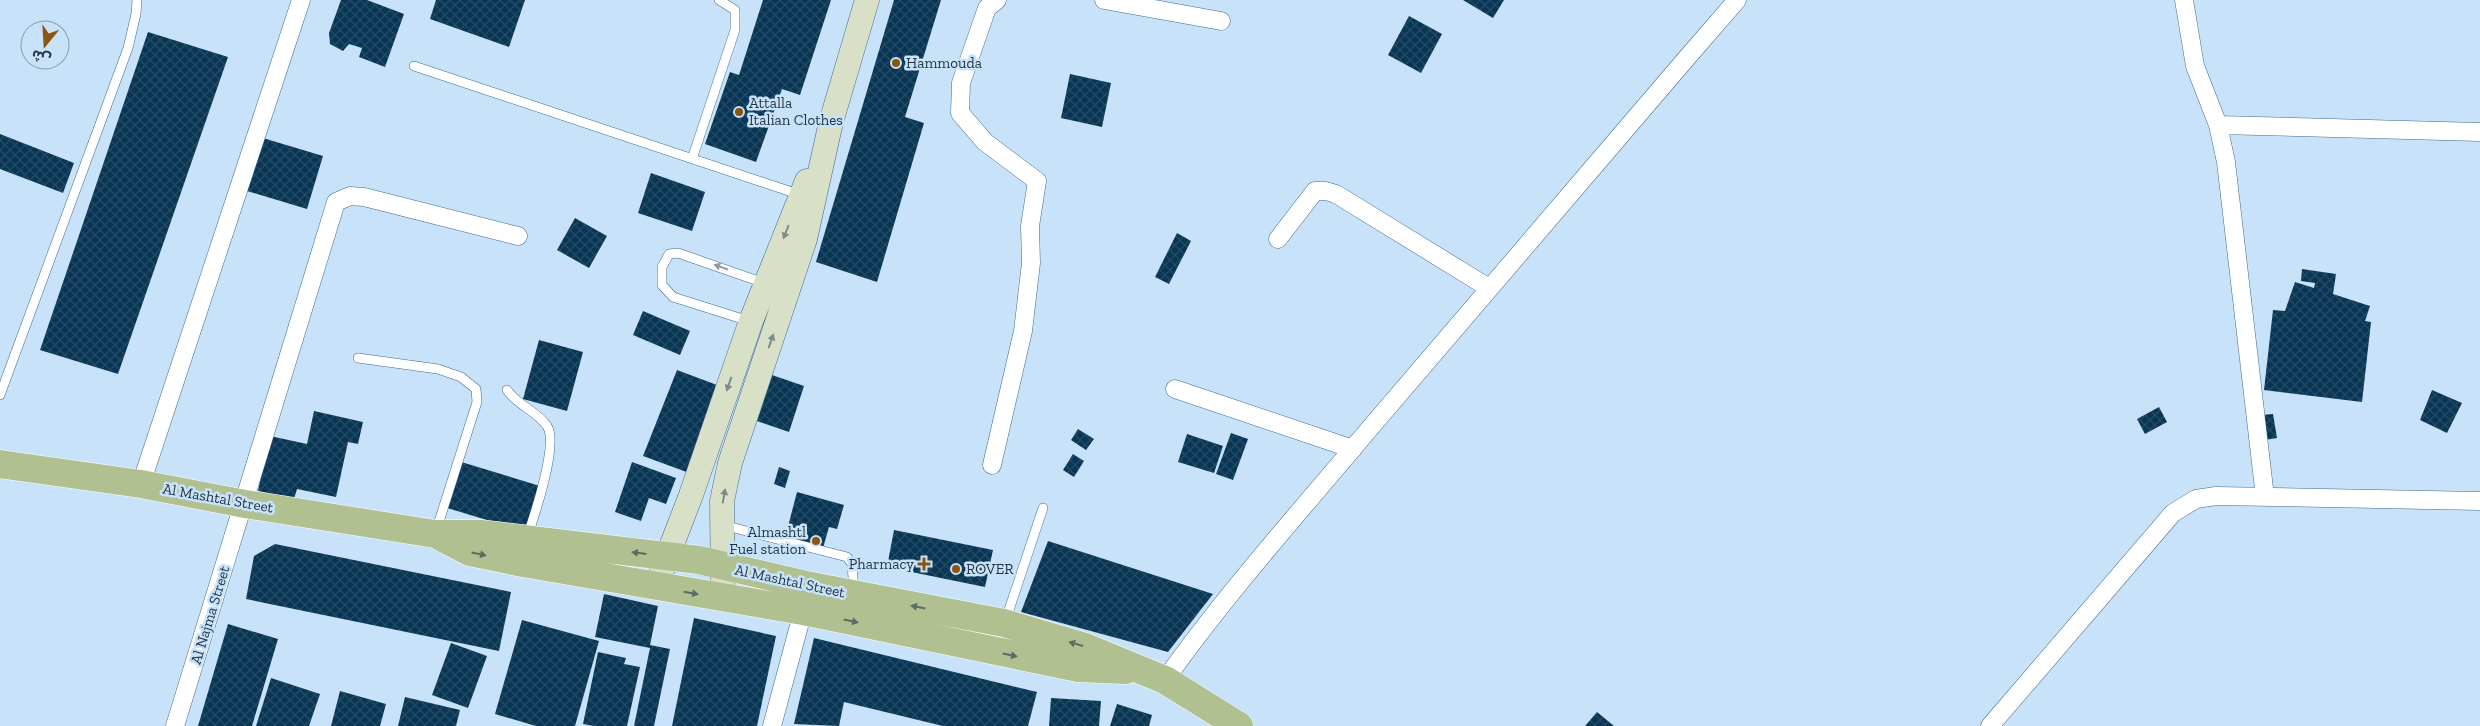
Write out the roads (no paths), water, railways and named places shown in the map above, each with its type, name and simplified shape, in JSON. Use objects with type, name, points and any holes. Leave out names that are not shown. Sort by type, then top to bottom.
[{"type":"main road","points":[[723,597],[722,501],[730,463],[805,239],[831,122],[867,0]]},
{"type":"main road","points":[[656,586],[691,495],[751,322],[831,122]]},
{"type":"main road","name":"Al Mashtal Street","points":[[0,464],[141,484],[245,504],[435,534],[481,534],[699,560],[854,594],[1004,623],[1085,647],[1165,680],[1239,726]]},
{"type":"main road","name":"Al Mashtal Street","points":[[435,534],[470,552],[523,563],[802,611],[1078,668],[1137,670]]},
{"type":"street","points":[[141,484],[301,0]]},
{"type":"street","points":[[992,465],[1023,331],[1031,263],[1030,226],[1037,181],[985,142],[960,113],[961,83],[987,8],[997,0]]},
{"type":"street","points":[[1104,0],[1221,21]]},
{"type":"street","points":[[1165,680],[1213,615],[1489,288],[1737,0]]},
{"type":"street","points":[[2184,0],[2195,66],[2218,125],[2229,185],[2265,497]]},
{"type":"street","points":[[2218,125],[2480,132]]},
{"type":"street","points":[[1278,239],[1315,191],[1326,191],[1336,194],[1489,288]]},
{"type":"street","name":"Al Najma Street","points":[[175,726],[245,504],[336,202],[350,196],[364,197],[518,236]]},
{"type":"street","points":[[1175,389],[1353,449]]},
{"type":"street","points":[[1990,726],[2173,513],[2196,498],[2216,496],[2480,501]]},
{"type":"street","points":[[772,726],[802,611]]},
{"type":"lane","points":[[0,396],[128,48],[136,14],[137,0]]},
{"type":"lane","points":[[692,159],[735,30],[735,10],[719,0]]},
{"type":"lane","points":[[414,66],[802,195]]},
{"type":"lane","points":[[751,322],[673,297],[662,285],[662,267],[669,254],[678,252],[767,284]]},
{"type":"lane","points":[[358,358],[438,369],[461,377],[476,389],[477,402],[435,534]]},
{"type":"lane","points":[[507,390],[547,426],[551,436],[541,495],[527,540]]},
{"type":"lane","points":[[1004,623],[1043,508]]},
{"type":"lane","points":[[722,524],[847,557],[852,564],[854,594]]},
{"type":"place","name":"Hammouda","points":[[896,63]]},
{"type":"place","name":"Attalla Italian Clothes","points":[[739,112]]},
{"type":"place","name":"Almashtl Fuel station","points":[[816,541]]},
{"type":"place","name":"Pharmacy","points":[[924,564]]},
{"type":"place","name":"ROVER","points":[[956,569]]}]
